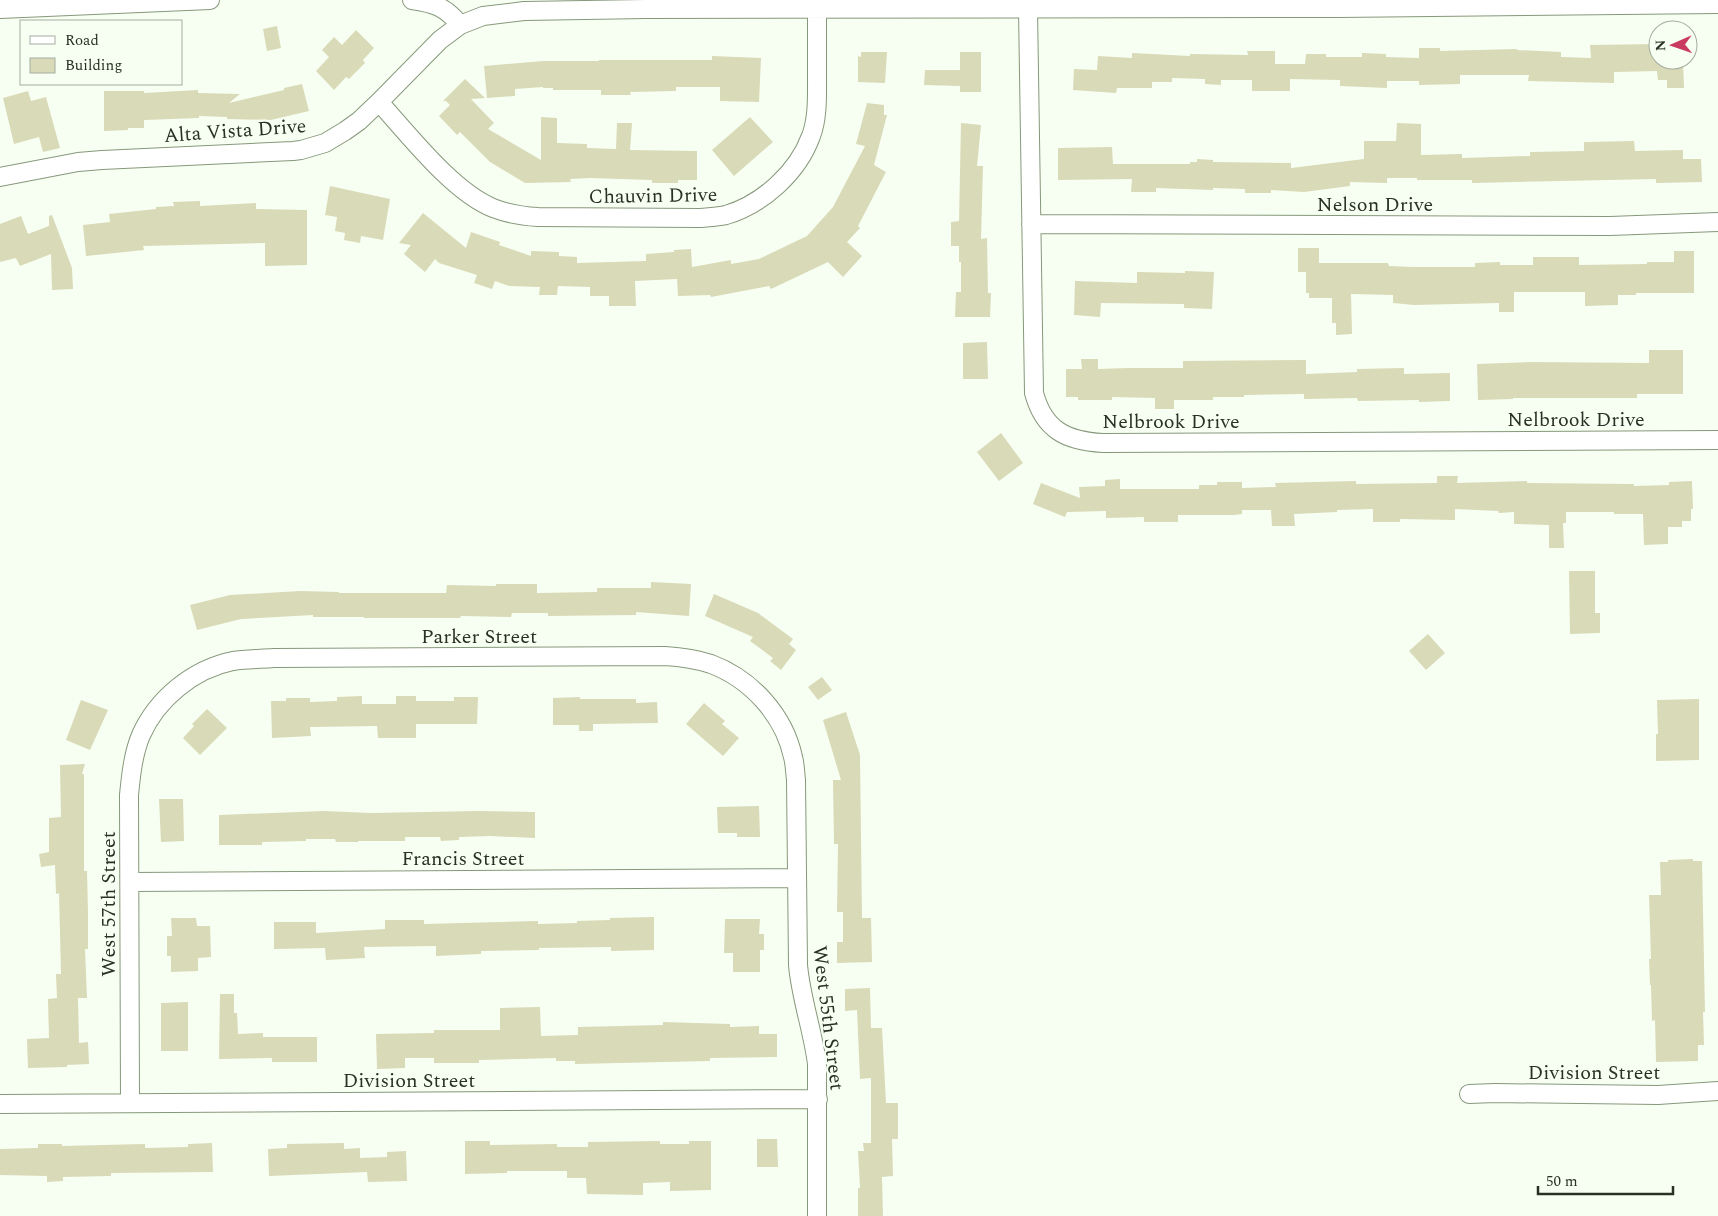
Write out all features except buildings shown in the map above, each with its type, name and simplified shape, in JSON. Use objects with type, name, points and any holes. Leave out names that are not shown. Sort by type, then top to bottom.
[{"type":"street","points":[[0,10],[210,0]]},
{"type":"street","points":[[412,0],[439,6],[451,13],[460,25]]},
{"type":"street","name":"Alta Vista Drive","points":[[0,177],[78,162],[302,150],[325,143],[345,131],[379,102],[440,40],[460,25],[484,16],[524,11],[646,5],[817,10],[925,5],[1028,9],[1338,8],[1626,2],[1718,4]]},
{"type":"street","name":"Nelbrook Drive","points":[[1028,9],[1034,393],[1038,408],[1049,424],[1057,431],[1071,439],[1103,443],[1718,440]]},
{"type":"street","name":"Chauvin Drive","points":[[379,102],[447,177],[492,208],[516,216],[700,218],[726,215],[749,206],[765,196],[780,182],[804,152],[812,136],[817,101],[817,10]]},
{"type":"street","name":"Nelson Drive","points":[[1031,224],[1610,226],[1718,222]]},
{"type":"street","name":"Parker Street","points":[[156,710],[175,691],[195,676],[235,661],[274,658],[666,656],[685,657],[710,664],[726,671],[743,682],[760,697],[786,736]]},
{"type":"street","name":"West 57th Street","points":[[130,1103],[129,795],[133,763],[140,736],[156,710]]},
{"type":"street","name":"West 55th Street","points":[[786,736],[793,756],[796,780],[798,973],[815,1045],[817,1064],[817,1216]]},
{"type":"street","name":"Francis Street","points":[[130,882],[797,878]]},
{"type":"street","name":"Division Street","points":[[1469,1094],[1658,1094],[1718,1091]]},
{"type":"street","name":"Division Street","points":[[0,1104],[818,1099]]}]
